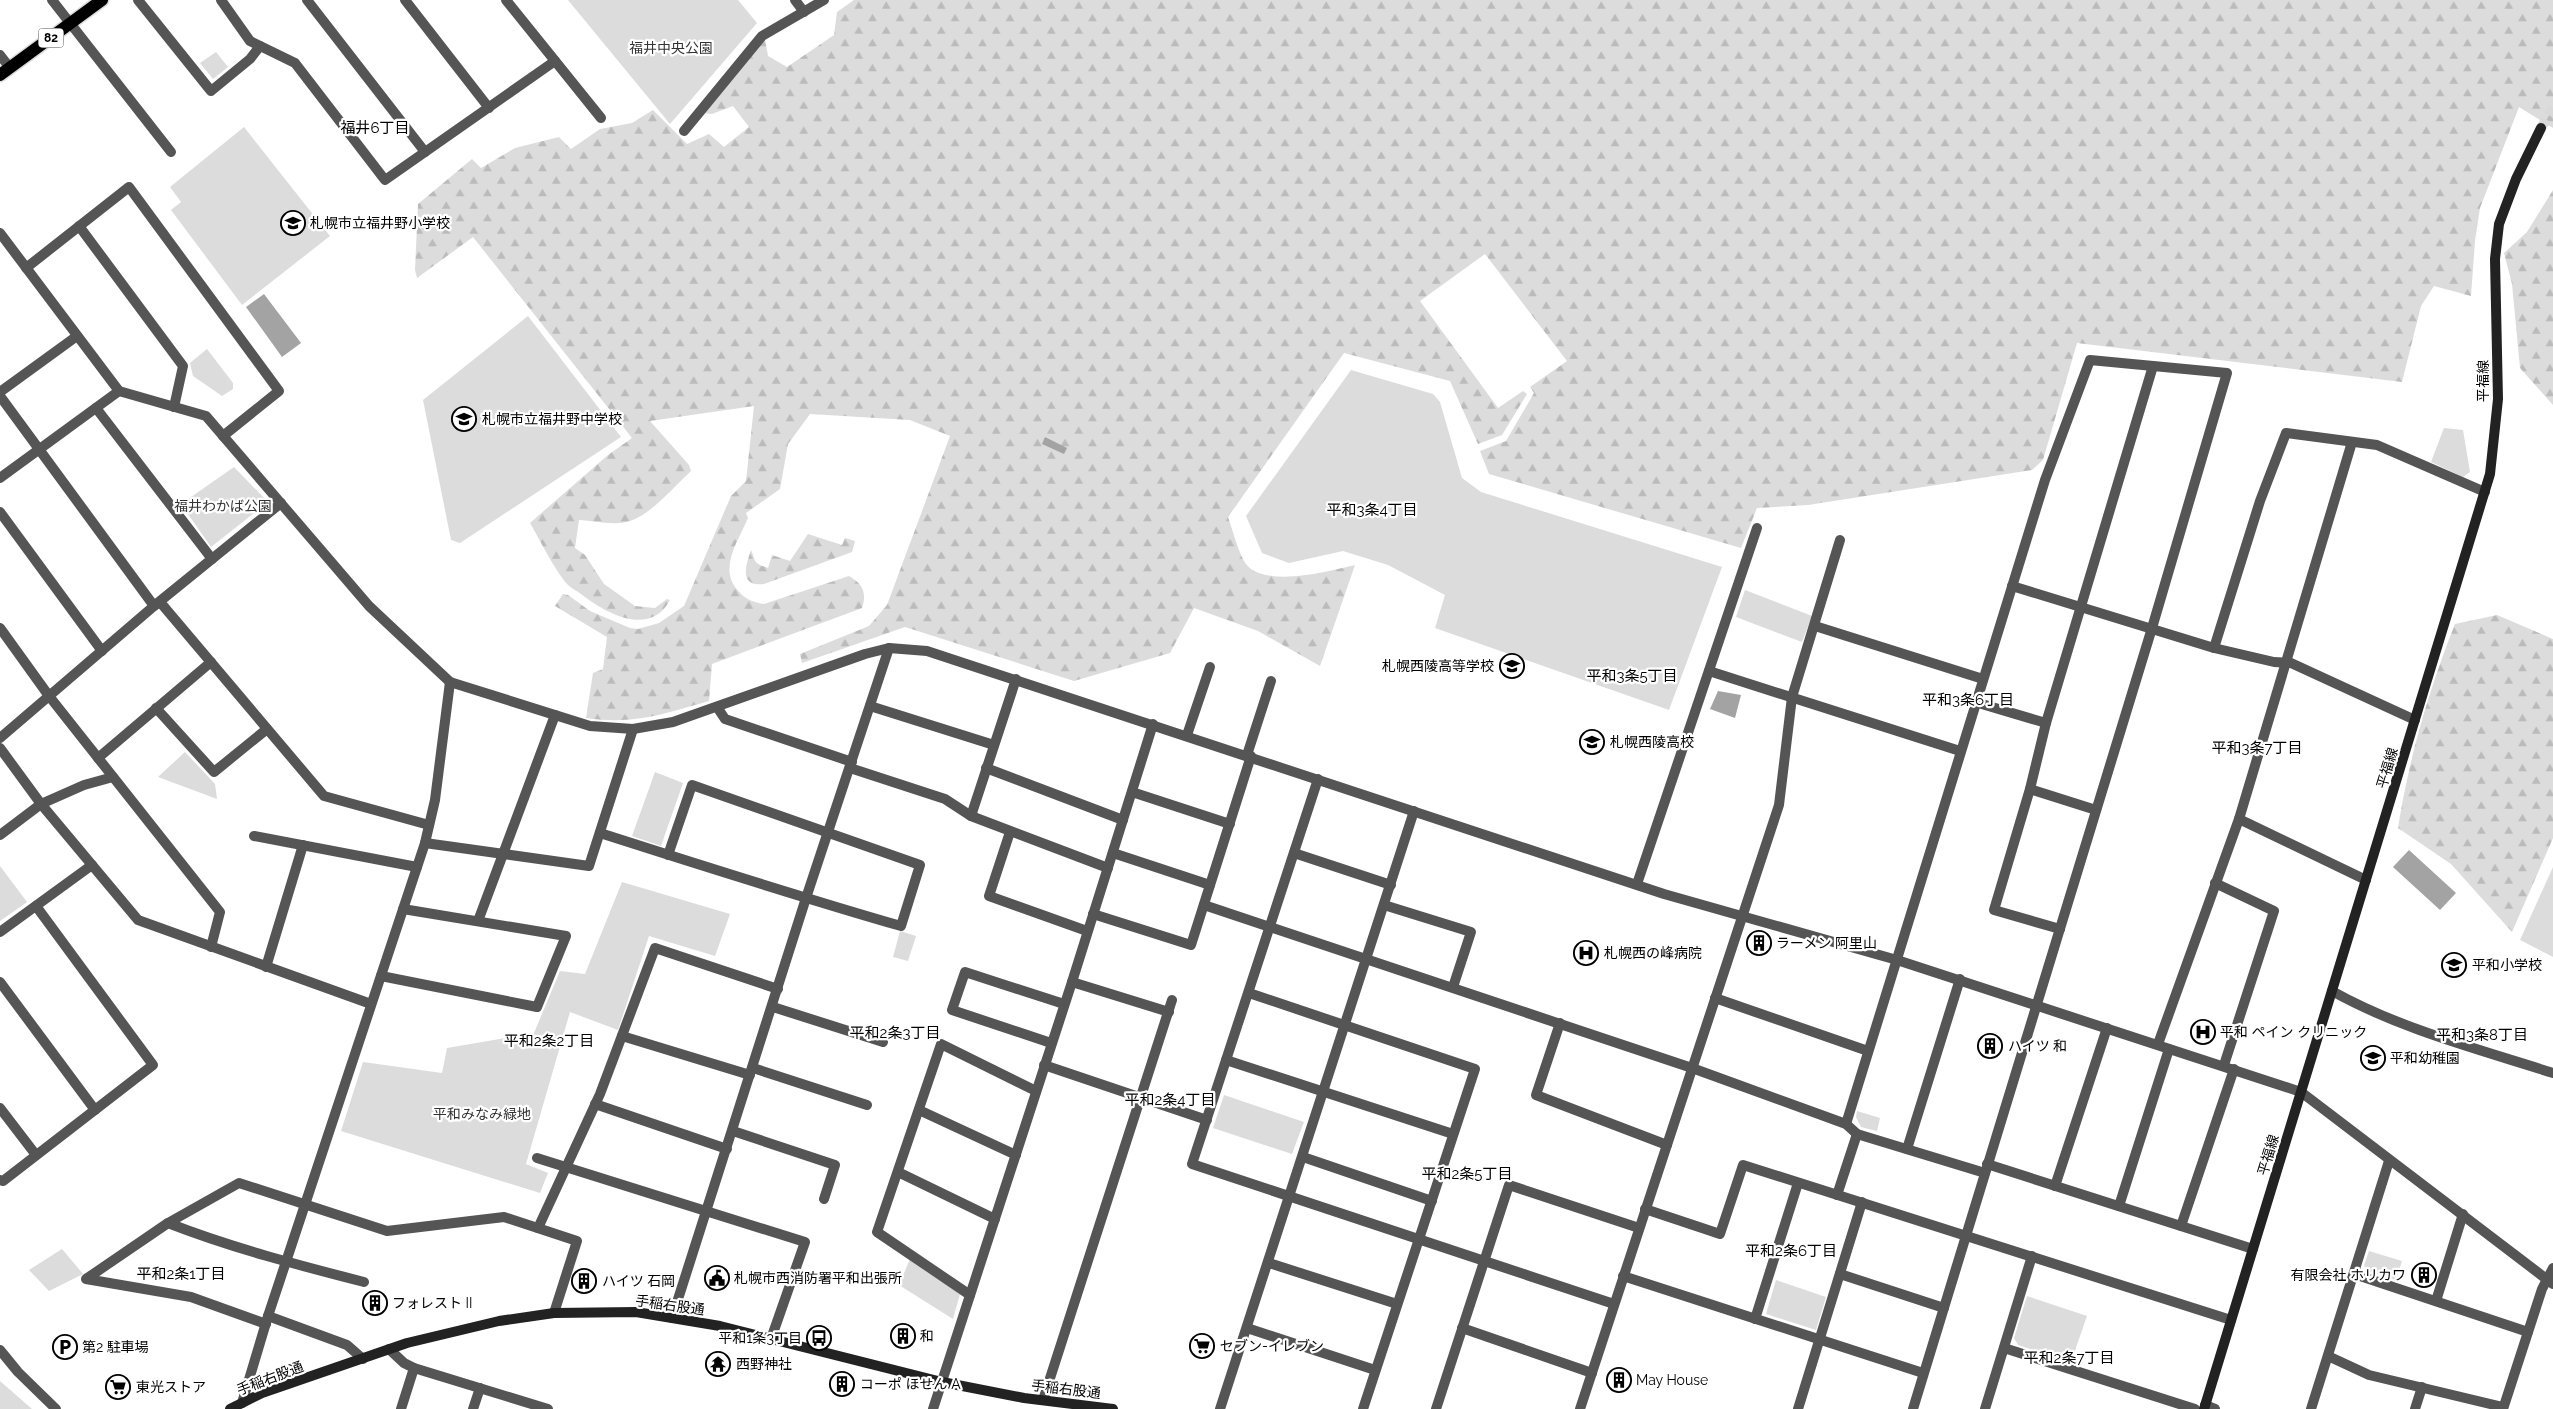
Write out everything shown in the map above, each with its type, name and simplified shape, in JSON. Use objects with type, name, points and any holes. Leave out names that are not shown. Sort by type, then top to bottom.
[{"type":"main road","name":"82","points":[[5,72],[102,0]]},
{"type":"street","points":[[52,0],[171,152]]},
{"type":"street","points":[[138,0],[211,90],[250,59],[260,46]]},
{"type":"street","points":[[221,0],[250,41],[295,63],[385,180],[555,61]]},
{"type":"street","points":[[307,0],[425,152]]},
{"type":"street","points":[[405,0],[489,108]]},
{"type":"street","points":[[506,0],[601,118]]},
{"type":"street","points":[[795,0],[804,12]]},
{"type":"street","points":[[684,130],[762,36],[824,0]]},
{"type":"street","points":[[0,55],[5,72]]},
{"type":"street","name":"平福線","points":[[2208,1408],[2231,1320],[2490,474],[2498,399],[2495,259],[2499,224],[2516,179],[2541,128]]},
{"type":"street","points":[[26,268],[129,186],[279,391],[223,436]]},
{"type":"street","points":[[79,226],[183,366],[174,407]]},
{"type":"street","points":[[0,233],[119,391],[206,416],[370,606],[450,682],[590,726],[633,729],[673,722],[865,654],[889,648],[927,651],[1637,884],[1897,960],[2224,1065],[2301,1092],[2550,1282]]},
{"type":"street","points":[[0,392],[77,336]]},
{"type":"street","points":[[1846,1124],[2045,480],[2090,360],[2227,373],[2152,628],[2035,1005],[1913,1409]]},
{"type":"street","points":[[2060,929],[1994,910],[2030,789],[2046,724],[2153,366]]},
{"type":"street","points":[[0,478],[119,391]]},
{"type":"street","points":[[0,396],[157,604],[210,662],[324,796],[429,825]]},
{"type":"street","points":[[96,408],[212,559]]},
{"type":"street","points":[[2214,648],[2260,501],[2286,433],[2377,445],[2485,492]]},
{"type":"street","points":[[2158,1044],[2239,819],[2284,663],[2352,442]]},
{"type":"street","points":[[0,738],[157,604],[281,503]]},
{"type":"street","points":[[0,512],[102,651]]},
{"type":"street","points":[[1637,884],[1757,528]]},
{"type":"street","points":[[1580,1409],[1741,915],[1779,805],[1792,697],[1840,540]]},
{"type":"street","points":[[2012,586],[2214,648],[2291,663],[2415,720]]},
{"type":"street","points":[[1815,626],[1983,679]]},
{"type":"street","points":[[0,628],[49,696],[220,912],[211,947]]},
{"type":"street","points":[[672,1318],[806,898],[889,648]]},
{"type":"street","points":[[98,758],[210,662]]},
{"type":"street","points":[[1187,735],[1210,667]]},
{"type":"street","points":[[1709,671],[1960,751]]},
{"type":"street","points":[[971,816],[1016,679]]},
{"type":"street","points":[[235,1407],[267,1320],[425,843],[435,800],[450,682]]},
{"type":"street","points":[[1092,914],[1191,945],[1230,824],[1271,682]]},
{"type":"street","points":[[1975,702],[2046,724]]},
{"type":"street","points":[[870,706],[994,745]]},
{"type":"street","points":[[717,707],[725,719],[945,799],[971,816],[1108,868]]},
{"type":"street","points":[[156,708],[214,772],[267,729]]},
{"type":"street","points":[[478,921],[555,715]]},
{"type":"street","points":[[933,1409],[1072,982],[1153,724]]},
{"type":"street","points":[[425,843],[589,866],[633,729]]},
{"type":"street","points":[[0,748],[40,804],[138,920],[371,1004]]},
{"type":"street","points":[[986,768],[1123,820]]},
{"type":"street","points":[[0,835],[40,804],[84,785],[113,777]]},
{"type":"street","points":[[1318,779],[1192,1164],[1419,1241],[1614,1304]]},
{"type":"street","points":[[600,833],[668,855],[806,898],[901,926],[920,865],[692,785],[668,855]]},
{"type":"street","points":[[2030,789],[2096,810]]},
{"type":"street","points":[[1132,792],[1230,824]]},
{"type":"street","points":[[1220,1409],[1325,1091],[1414,810]]},
{"type":"street","points":[[2239,819],[2366,880]]},
{"type":"street","points":[[1010,832],[989,896],[1087,931]]},
{"type":"street","points":[[254,836],[417,867]]},
{"type":"street","points":[[266,966],[303,845]]},
{"type":"street","points":[[1112,853],[1210,885]]},
{"type":"street","points":[[1294,853],[1391,885]]},
{"type":"street","points":[[0,932],[92,865]]},
{"type":"street","points":[[2215,883],[2274,911],[2224,1065]]},
{"type":"street","points":[[1204,905],[1692,1068],[1846,1124],[1857,1134],[1907,1149],[2055,1186],[2253,1249]]},
{"type":"street","points":[[1384,905],[1471,932],[1453,987]]},
{"type":"street","points":[[0,1180],[3,1180],[152,1065],[36,906]]},
{"type":"street","points":[[381,976],[537,1007],[566,936],[403,909]]},
{"type":"street","points":[[538,1228],[595,1104],[655,948],[778,989]]},
{"type":"street","points":[[1052,1043],[952,1010],[965,972],[1064,1004]]},
{"type":"street","points":[[1907,1149],[1960,980]]},
{"type":"street","points":[[0,982],[95,1110]]},
{"type":"street","points":[[1072,982],[1168,1012]]},
{"type":"street","points":[[2332,991],[2365,1010],[2553,1073]]},
{"type":"street","points":[[1249,993],[1475,1069],[1363,1409]]},
{"type":"street","points":[[1715,998],[1868,1051]]},
{"type":"street","points":[[1043,1400],[1172,1000]]},
{"type":"street","points":[[772,1007],[883,1042]]},
{"type":"street","points":[[1560,1023],[1536,1095],[1666,1145]]},
{"type":"street","points":[[2055,1186],[2107,1028]]},
{"type":"street","points":[[622,1036],[752,1071],[867,1105]]},
{"type":"street","points":[[970,1295],[878,1232],[941,1044],[1036,1091]]},
{"type":"street","points":[[2119,1206],[2169,1048]]},
{"type":"street","points":[[1226,1060],[1453,1134]]},
{"type":"street","points":[[1044,1065],[1207,1120]]},
{"type":"street","points":[[2181,1226],[2234,1069]]},
{"type":"street","points":[[595,1104],[727,1149]]},
{"type":"street","points":[[0,1108],[36,1155]]},
{"type":"street","points":[[919,1110],[1016,1155]]},
{"type":"street","points":[[733,1131],[835,1165],[824,1199]]},
{"type":"street","points":[[1837,1195],[1857,1134]]},
{"type":"street","points":[[1303,1157],[1432,1201]]},
{"type":"street","points":[[537,1158],[805,1242],[771,1339]]},
{"type":"street","points":[[2311,1409],[2389,1160]]},
{"type":"street","points":[[1645,1209],[1720,1234],[1743,1165],[1966,1234],[2231,1320]]},
{"type":"street","points":[[898,1172],[995,1219]]},
{"type":"street","points":[[363,1358],[347,1345],[191,1297],[86,1279],[168,1223],[239,1183],[387,1231],[504,1218],[577,1241],[554,1313]]},
{"type":"street","points":[[1755,1319],[1798,1183]]},
{"type":"street","points":[[1436,1409],[1509,1185],[1639,1228]]},
{"type":"street","points":[[1798,1409],[1862,1202]]},
{"type":"street","points":[[2436,1301],[2463,1214]]},
{"type":"street","points":[[168,1223],[198,1235],[286,1262],[364,1282]]},
{"type":"street","points":[[1985,1409],[2032,1256]]},
{"type":"street","points":[[1269,1263],[1397,1304]]},
{"type":"street","points":[[2328,1356],[2369,1375],[2503,1408],[2528,1332],[2550,1282],[2553,1268]]},
{"type":"street","points":[[1840,1274],[1944,1308]]},
{"type":"street","points":[[2354,1274],[2528,1332]]},
{"type":"street","points":[[1624,1276],[1924,1373]]},
{"type":"street","name":"手稲右股通","points":[[235,1407],[262,1393],[389,1349],[499,1321],[554,1313],[636,1312],[720,1326],[942,1382],[1043,1400],[1113,1409]]},
{"type":"street","points":[[1247,1328],[1376,1370]]},
{"type":"street","points":[[1462,1328],[1592,1373]]},
{"type":"street","points":[[2004,1348],[2195,1409]]},
{"type":"street","points":[[389,1349],[404,1363],[414,1368],[548,1409]]},
{"type":"street","points":[[0,1350],[18,1372],[56,1409]]},
{"type":"street","points":[[401,1409],[414,1368]]},
{"type":"street","points":[[473,1409],[480,1388]]},
{"type":"street","points":[[2415,1409],[2422,1388]]},
{"type":"green space","name":"福井中央公園","points":[[568,0],[738,0],[757,23],[670,124]]},
{"type":"green space","points":[[854,0],[2553,0],[2553,128],[2519,107],[2480,208],[2475,241],[2471,296],[2434,286],[2421,306],[2402,382],[2077,343],[2043,460],[2032,470],[1808,505],[1757,508],[1741,548],[1489,474],[1480,451],[1506,441],[1534,393],[1530,387],[1567,361],[1485,254],[1420,301],[1498,408],[1523,391],[1527,394],[1502,435],[1478,444],[1450,381],[1344,353],[1228,517],[1244,561],[1252,570],[1264,575],[1279,577],[1296,576],[1355,565],[1320,666],[1258,631],[1194,608],[1170,653],[1074,681],[905,627],[802,663],[800,654],[869,626],[887,605],[950,436],[910,420],[810,414],[788,444],[780,489],[746,513],[748,518],[732,552],[729,570],[731,579],[744,597],[764,604],[849,576],[858,582],[863,589],[862,608],[712,664],[709,701],[649,717],[619,720],[586,718],[593,673],[603,669],[607,637],[555,606],[563,594],[568,595],[590,611],[630,628],[638,629],[659,623],[684,606],[731,496],[746,481],[754,406],[650,421],[689,465],[691,471],[662,499],[638,518],[618,523],[579,520],[575,548],[585,555],[604,584],[635,606],[655,608],[667,599],[670,600],[661,611],[651,618],[639,620],[614,614],[602,608],[568,585],[553,564],[530,523],[608,455],[632,438],[473,237],[417,278],[415,270],[418,204],[472,159],[481,168],[515,148],[559,137],[571,149],[600,129],[632,123],[653,110],[687,144],[709,134],[724,147],[749,127],[733,106],[712,114],[702,113],[765,39],[768,56],[787,67],[834,35],[837,12]]},
{"type":"green space","points":[[216,52],[228,67],[213,79],[200,63]]},
{"type":"green space","points":[[244,127],[330,236],[242,305],[171,210],[181,202],[170,187]]},
{"type":"green space","points":[[2553,190],[2553,405],[2520,368],[2512,284],[2504,253],[2527,232]]},
{"type":"green space","points":[[528,316],[621,437],[460,543],[451,540],[423,400]]},
{"type":"green space","points":[[207,349],[233,383],[233,389],[222,396],[193,376],[190,363]]},
{"type":"green space","points":[[1351,370],[1433,394],[1440,402],[1462,478],[1481,492],[1722,567],[1669,710],[1435,628],[1445,595],[1388,565],[1343,551],[1289,563],[1262,553],[1246,516]]},
{"type":"green space","points":[[2444,428],[2463,430],[2470,472],[2463,477],[2431,462]]},
{"type":"green space","name":"福井わかば公園","points":[[234,467],[268,502],[211,547],[181,504]]},
{"type":"green space","points":[[808,534],[842,545],[845,538],[855,541],[852,552],[764,584],[756,584],[747,579],[746,568],[751,550],[756,562],[768,568],[772,555],[790,561]]},
{"type":"green space","points":[[1745,590],[1812,616],[1802,642],[1736,617]]},
{"type":"green space","points":[[2497,615],[2553,639],[2553,838],[2512,932],[2451,864],[2398,828],[2421,724],[2455,624]]},
{"type":"green space","points":[[185,752],[215,784],[217,799],[158,777]]},
{"type":"green space","points":[[655,772],[683,783],[661,846],[632,836]]},
{"type":"green space","points":[[0,866],[27,902],[0,921]]},
{"type":"green space","points":[[2553,867],[2553,957],[2520,940]]},
{"type":"green space","name":"平和みなみ緑地","points":[[622,882],[730,914],[715,956],[649,936],[618,1030],[570,1012],[526,1164],[548,1173],[540,1193],[341,1131],[363,1062],[442,1073],[447,1048],[534,1033],[560,971],[585,974]]},
{"type":"green space","points":[[900,931],[916,936],[908,961],[893,957]]},
{"type":"green space","points":[[1224,1095],[1304,1122],[1292,1154],[1213,1128]]},
{"type":"green space","points":[[1857,1111],[1880,1118],[1877,1131],[1861,1127],[1856,1117]]},
{"type":"green space","points":[[62,1249],[83,1274],[49,1291],[29,1270]]},
{"type":"green space","points":[[2369,1251],[2402,1261],[2396,1280],[2367,1271],[2364,1265]]},
{"type":"green space","points":[[910,1259],[960,1294],[953,1319],[899,1285]]},
{"type":"green space","points":[[1776,1280],[1826,1297],[1816,1330],[1766,1314]]},
{"type":"green space","points":[[2027,1296],[2087,1316],[2071,1362],[2018,1345],[2014,1338]]},
{"type":"green space","points":[[0,1381],[32,1409],[0,1409]]},
{"type":"shaded area","points":[[264,294],[301,343],[282,357],[246,307]]},
{"type":"shaded area","points":[[1045,437],[1067,448],[1064,454],[1042,444]]},
{"type":"shaded area","points":[[1718,691],[1741,695],[1735,718],[1710,709]]},
{"type":"shaded area","points":[[2409,850],[2456,893],[2440,910],[2393,867]]},
{"type":"tunnel","points":[[2541,128],[2553,108]]},
{"type":"place","name":"札幌市立福井野小学校","points":[[293,223]]},
{"type":"place","name":"札幌市立福井野中学校","points":[[464,419]]},
{"type":"place","name":"札幌西陵高等学校","points":[[1512,666]]},
{"type":"place","name":"札幌西陵高校","points":[[1592,742]]},
{"type":"place","name":"ラーメン 阿里山","points":[[1759,943]]},
{"type":"place","name":"札幌西の峰病院","points":[[1586,953]]},
{"type":"place","name":"平和小学校","points":[[2454,965]]},
{"type":"place","name":"平和 ペイン クリニック","points":[[2203,1032]]},
{"type":"place","name":"ハイツ 和","points":[[1990,1046]]},
{"type":"place","name":"平和幼稚園","points":[[2373,1058]]},
{"type":"place","name":"有限会社 ホリカワ","points":[[2424,1275]]},
{"type":"place","name":"札幌市西消防署平和出張所","points":[[717,1278]]},
{"type":"place","name":"ハイツ 石岡","points":[[584,1281]]},
{"type":"place","name":"フォレスト II","points":[[375,1303]]},
{"type":"place","name":"和","points":[[903,1336]]},
{"type":"place","name":"平和1条3丁目","points":[[819,1338]]},
{"type":"place","name":"セブン-イレブン","points":[[1202,1346]]},
{"type":"place","name":"第2 駐車場","points":[[65,1347]]},
{"type":"place","name":"西野神社","points":[[718,1364]]},
{"type":"place","name":"May House","points":[[1619,1380]]},
{"type":"place","name":"コーポ ほせん A","points":[[842,1384]]},
{"type":"place","name":"東光ストア","points":[[118,1387]]},
{"type":"district","name":"福井6丁目","points":[[375,128]]},
{"type":"district","name":"平和3条4丁目","points":[[1372,510]]},
{"type":"district","name":"平和3条5丁目","points":[[1632,676]]},
{"type":"district","name":"平和3条6丁目","points":[[1968,700]]},
{"type":"district","name":"平和3条7丁目","points":[[2257,748]]},
{"type":"district","name":"平和2条3丁目","points":[[895,1033]]},
{"type":"district","name":"平和3条8丁目","points":[[2482,1035]]},
{"type":"district","name":"平和2条2丁目","points":[[549,1041]]},
{"type":"district","name":"平和2条4丁目","points":[[1170,1100]]},
{"type":"district","name":"平和2条5丁目","points":[[1467,1174]]},
{"type":"district","name":"平和2条6丁目","points":[[1791,1251]]},
{"type":"district","name":"平和2条1丁目","points":[[181,1274]]},
{"type":"district","name":"平和2条7丁目","points":[[2069,1358]]}]
